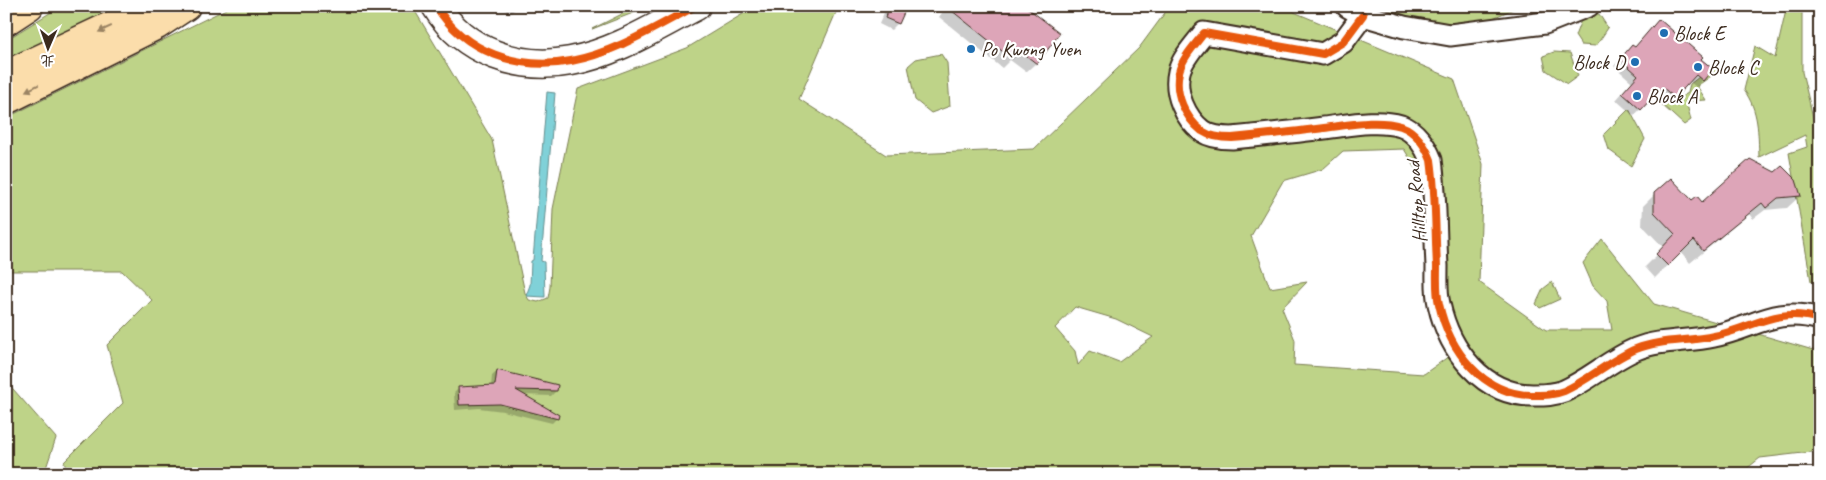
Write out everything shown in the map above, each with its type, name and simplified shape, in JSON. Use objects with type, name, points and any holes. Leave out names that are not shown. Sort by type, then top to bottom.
[{"type":"main road","points":[[6,21],[29,6]]},
{"type":"main road","points":[[6,76],[153,6]]},
{"type":"main road","points":[[6,100],[157,25],[186,6]]},
{"type":"street","points":[[436,6],[450,26],[466,40],[506,60],[536,64],[571,62],[597,54],[626,42],[696,6]]},
{"type":"street","points":[[1355,11],[1404,27],[1450,35],[1545,23],[1588,6]]},
{"type":"street","name":"Hilltop Road","points":[[1355,11],[1343,42],[1323,54],[1204,33],[1179,71],[1177,87],[1180,99],[1190,119],[1203,131],[1218,137],[1232,138],[1366,124],[1389,124],[1403,127],[1416,136],[1425,146],[1433,172],[1439,302],[1453,343],[1470,366],[1485,380],[1504,391],[1528,395],[1551,395],[1576,384],[1635,349],[1655,343],[1715,336],[1766,318],[1793,315],[1820,319]]},
{"type":"green space","points":[[61,6],[128,6],[6,63],[6,40]]},
{"type":"green space","points":[[232,6],[412,6],[492,140],[525,293],[529,300],[538,302],[548,298],[553,209],[578,89],[687,48],[756,6],[842,6],[837,10],[799,99],[886,155],[1034,149],[1139,48],[1170,6],[1289,6],[1294,12],[1454,79],[1483,164],[1479,282],[1546,330],[1612,330],[1607,301],[1593,286],[1583,263],[1602,239],[1654,304],[1820,352],[1820,451],[1760,458],[1740,474],[68,474],[64,462],[123,403],[107,345],[152,300],[122,271],[6,271],[6,118]],"holes":[[[1404,149],[1420,175],[1450,314],[1466,344],[1424,374],[1294,365],[1295,340],[1282,308],[1307,282],[1270,288],[1251,236],[1283,181],[1323,169],[1343,151]],[[1075,307],[1116,319],[1153,337],[1119,362],[1090,351],[1078,365],[1075,351],[1055,328]]]},
{"type":"green space","points":[[638,6],[651,6],[592,29]]},
{"type":"green space","points":[[1355,6],[1520,6],[1486,21],[1371,27]]},
{"type":"green space","points":[[1787,6],[1802,6],[1802,72],[1818,138],[1820,138],[1820,284],[1811,281],[1789,153],[1807,147],[1805,135],[1759,157],[1758,130],[1755,114],[1753,106],[1744,90],[1755,46],[1775,58]]},
{"type":"green space","points":[[1599,14],[1608,28],[1596,46],[1581,45],[1575,36],[1583,15]]},
{"type":"green space","points":[[1554,52],[1570,53],[1578,76],[1567,84],[1546,70],[1543,56]]},
{"type":"green space","points":[[941,54],[947,63],[950,106],[931,113],[915,100],[908,66],[916,59]]},
{"type":"green space","points":[[1717,63],[1721,69],[1697,86],[1706,100],[1686,101],[1691,120],[1684,125],[1661,104],[1670,99],[1674,101],[1688,93],[1690,84]]},
{"type":"green space","points":[[1629,109],[1645,139],[1631,166],[1609,150],[1604,134]]},
{"type":"green space","points":[[1552,282],[1560,299],[1540,308],[1536,304],[1543,289]]},
{"type":"green space","points":[[6,381],[56,438],[44,474],[6,474]]},
{"type":"water","points":[[547,92],[555,93],[541,261],[544,262],[545,297],[526,296],[530,285],[531,261],[533,260]]},
{"type":"building","points":[[890,6],[907,6],[899,24],[885,18]]},
{"type":"building","points":[[946,6],[1025,6],[1060,33],[1037,64],[1019,50],[1012,59]]},
{"type":"building","points":[[1659,19],[1703,57],[1701,59],[1713,69],[1703,81],[1696,75],[1675,98],[1662,87],[1641,110],[1622,93],[1638,75],[1620,59],[1632,45],[1635,47]]},
{"type":"building","points":[[1750,159],[1775,172],[1782,166],[1796,180],[1801,196],[1778,198],[1766,208],[1762,203],[1703,251],[1694,240],[1668,266],[1656,254],[1675,234],[1654,212],[1654,193],[1671,178],[1692,200],[1697,196],[1702,202]]},
{"type":"building","points":[[497,370],[558,385],[557,391],[516,390],[559,415],[558,419],[500,404],[459,405],[458,387],[495,385]]},
{"type":"cycle path","points":[[436,6],[448,22],[477,46],[513,60],[532,63],[571,61],[604,52],[696,6]]},
{"type":"cycle path","points":[[1363,15],[1343,42],[1323,54],[1204,33],[1186,56],[1179,72],[1178,88],[1182,104],[1196,126],[1209,135],[1220,137],[1232,138],[1373,123],[1401,126],[1416,136],[1431,160],[1433,173],[1439,304],[1451,338],[1471,367],[1484,379],[1499,388],[1516,393],[1534,395],[1553,394],[1564,391],[1617,359],[1645,346],[1714,336],[1777,317],[1790,315],[1820,319]]},
{"type":"place","name":"Block E","points":[[1664,33]]},
{"type":"place","name":"Po Kwong Yuen","points":[[971,49]]},
{"type":"place","name":"Block D","points":[[1635,62]]},
{"type":"place","name":"Block C","points":[[1698,67]]},
{"type":"place","name":"Block A","points":[[1637,96]]}]
